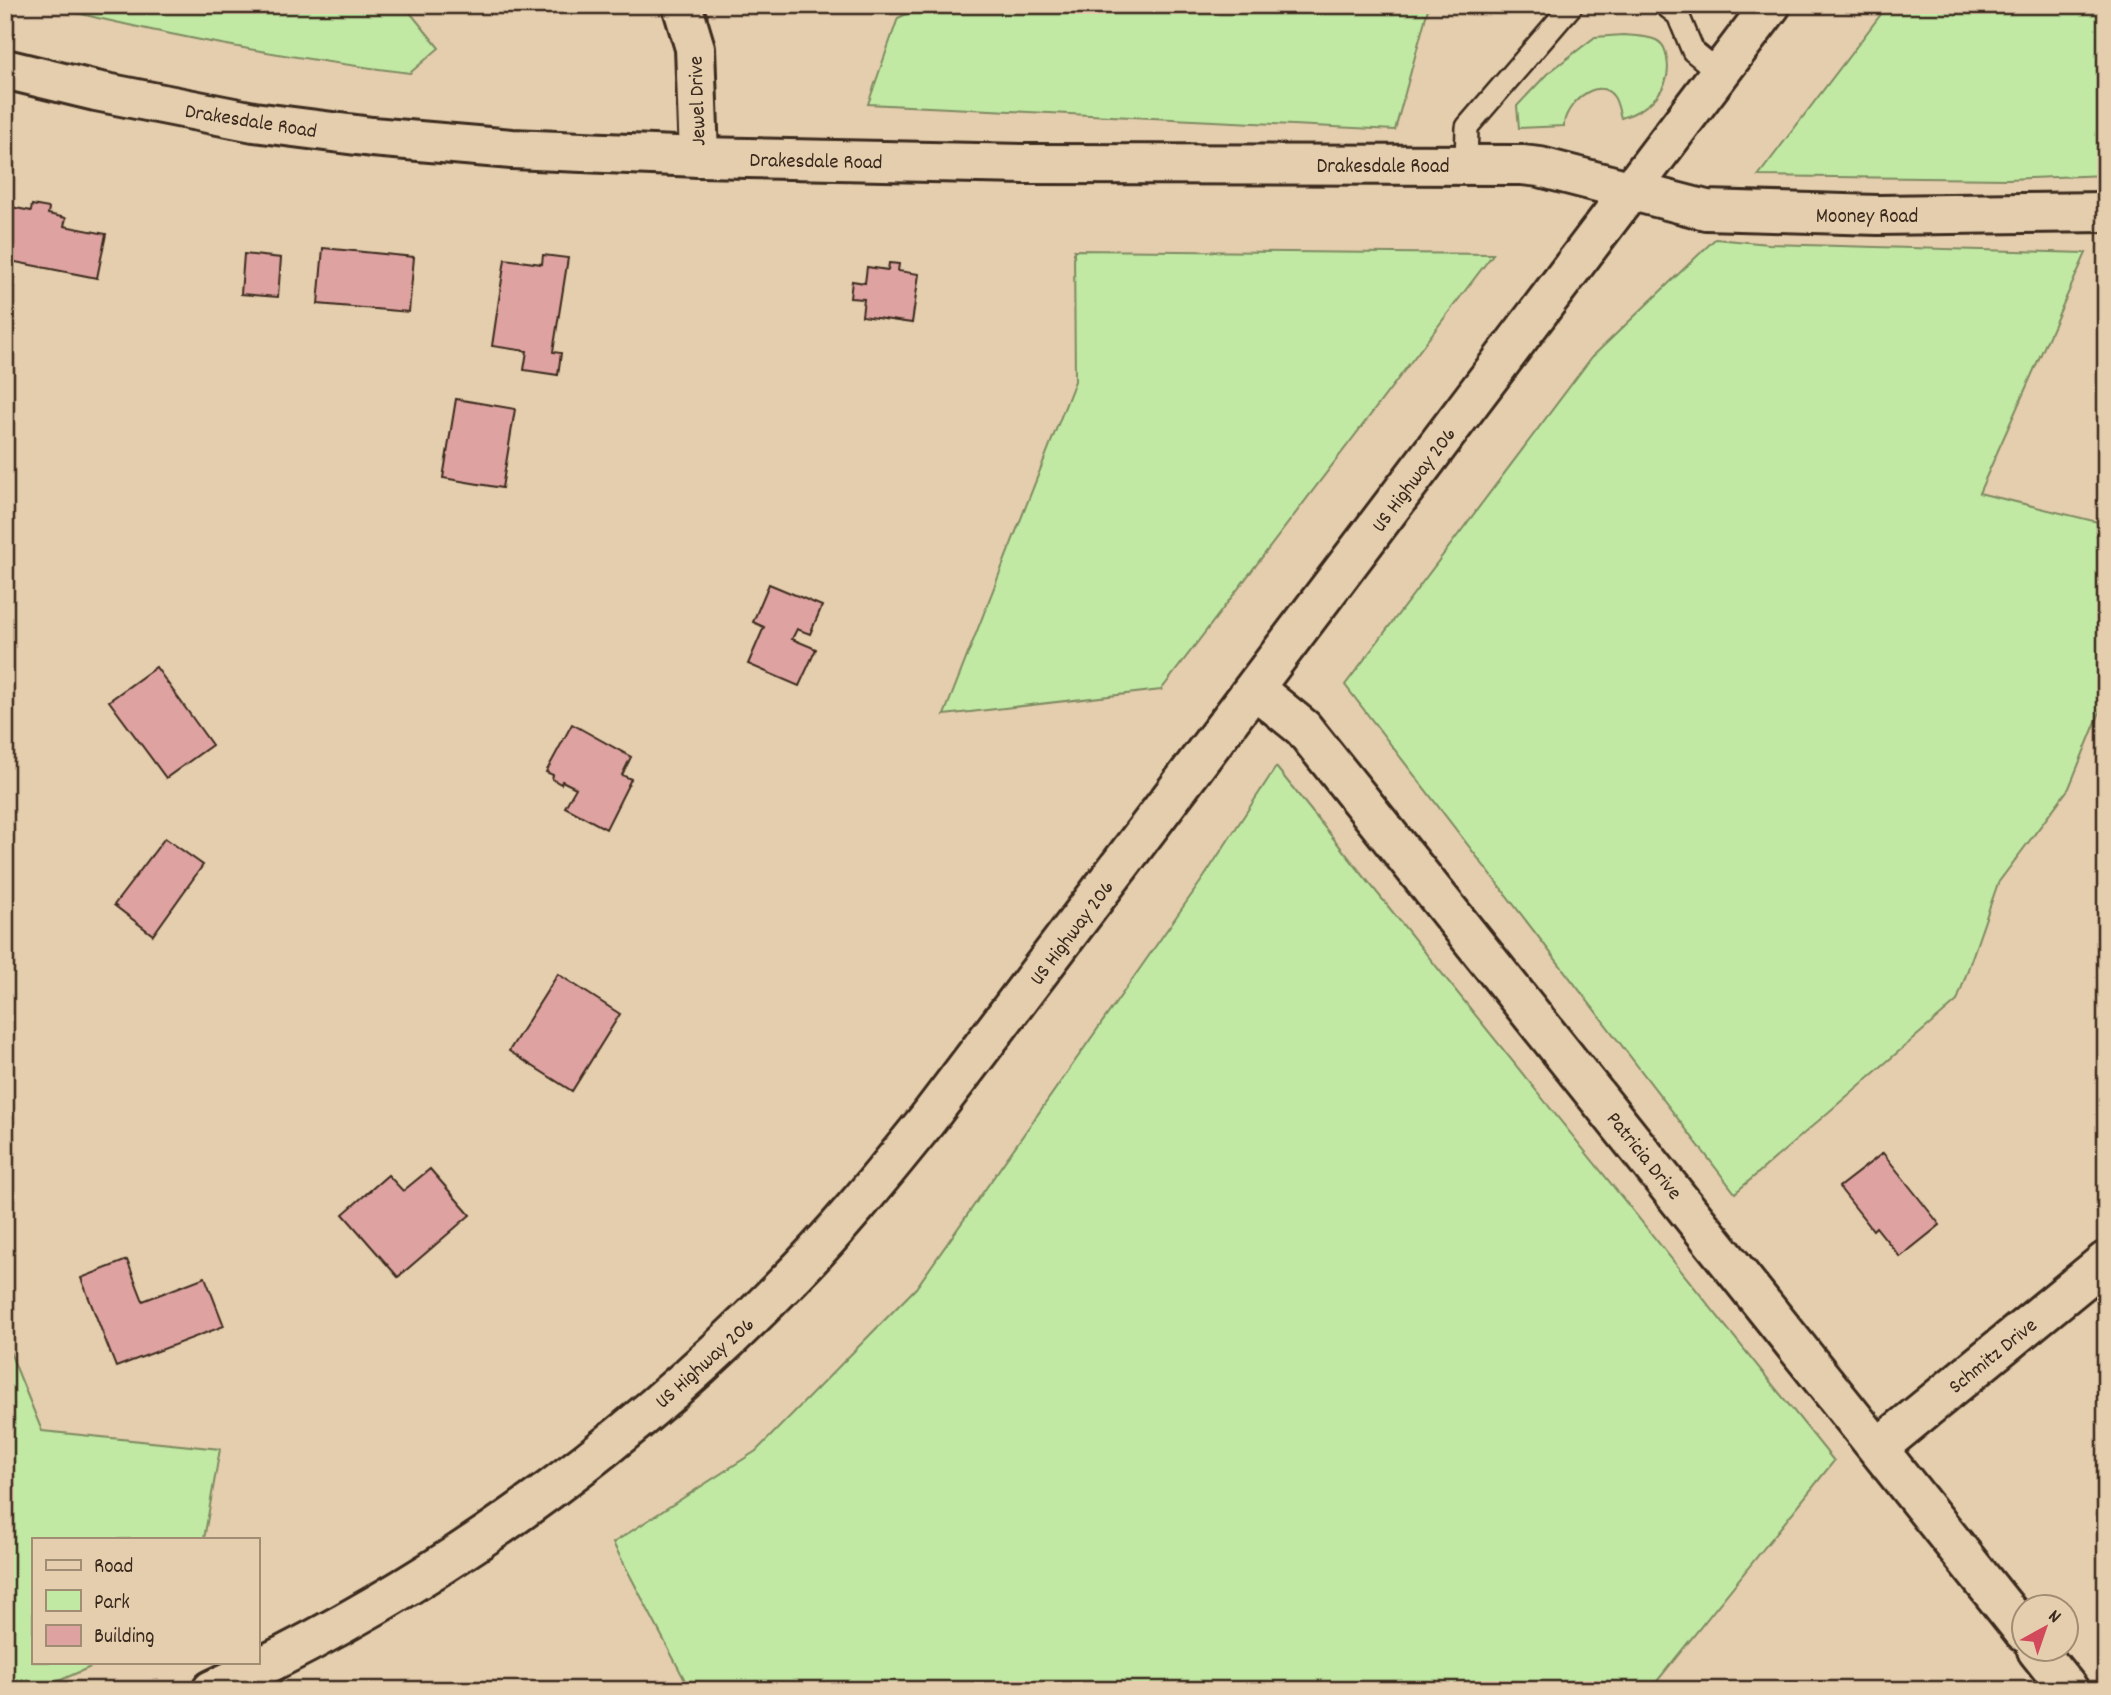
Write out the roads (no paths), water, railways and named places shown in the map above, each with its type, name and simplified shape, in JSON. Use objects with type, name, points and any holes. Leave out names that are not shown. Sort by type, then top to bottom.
[{"type":"main road","name":"Jewel Drive","points":[[682,5],[695,48],[698,157]]},
{"type":"main road","name":"US Highway 206","points":[[212,1690],[329,1631],[464,1550],[538,1499],[612,1443],[735,1334],[829,1238],[886,1171],[1255,690],[1771,5]]},
{"type":"main road","name":"Drakesdale Road","points":[[5,69],[183,109],[325,132],[512,149],[698,157],[1145,166],[1540,167],[1631,190]]},
{"type":"main road","name":"Mooney Road","points":[[1631,190],[1706,209],[1744,212],[1878,215],[2106,212]]},
{"type":"main road","name":"Patricia Drive","points":[[1255,690],[1303,728],[2010,1614]]},
{"type":"main road","name":"Schmitz Drive","points":[[1878,1448],[2106,1261]]},
{"type":"main road","points":[[2048,1664],[2069,1690]]},
{"type":"lane","points":[[1466,165],[1467,127],[1572,5]]},
{"type":"lane","points":[[1665,5],[1678,15],[1693,51],[1720,73]]}]
